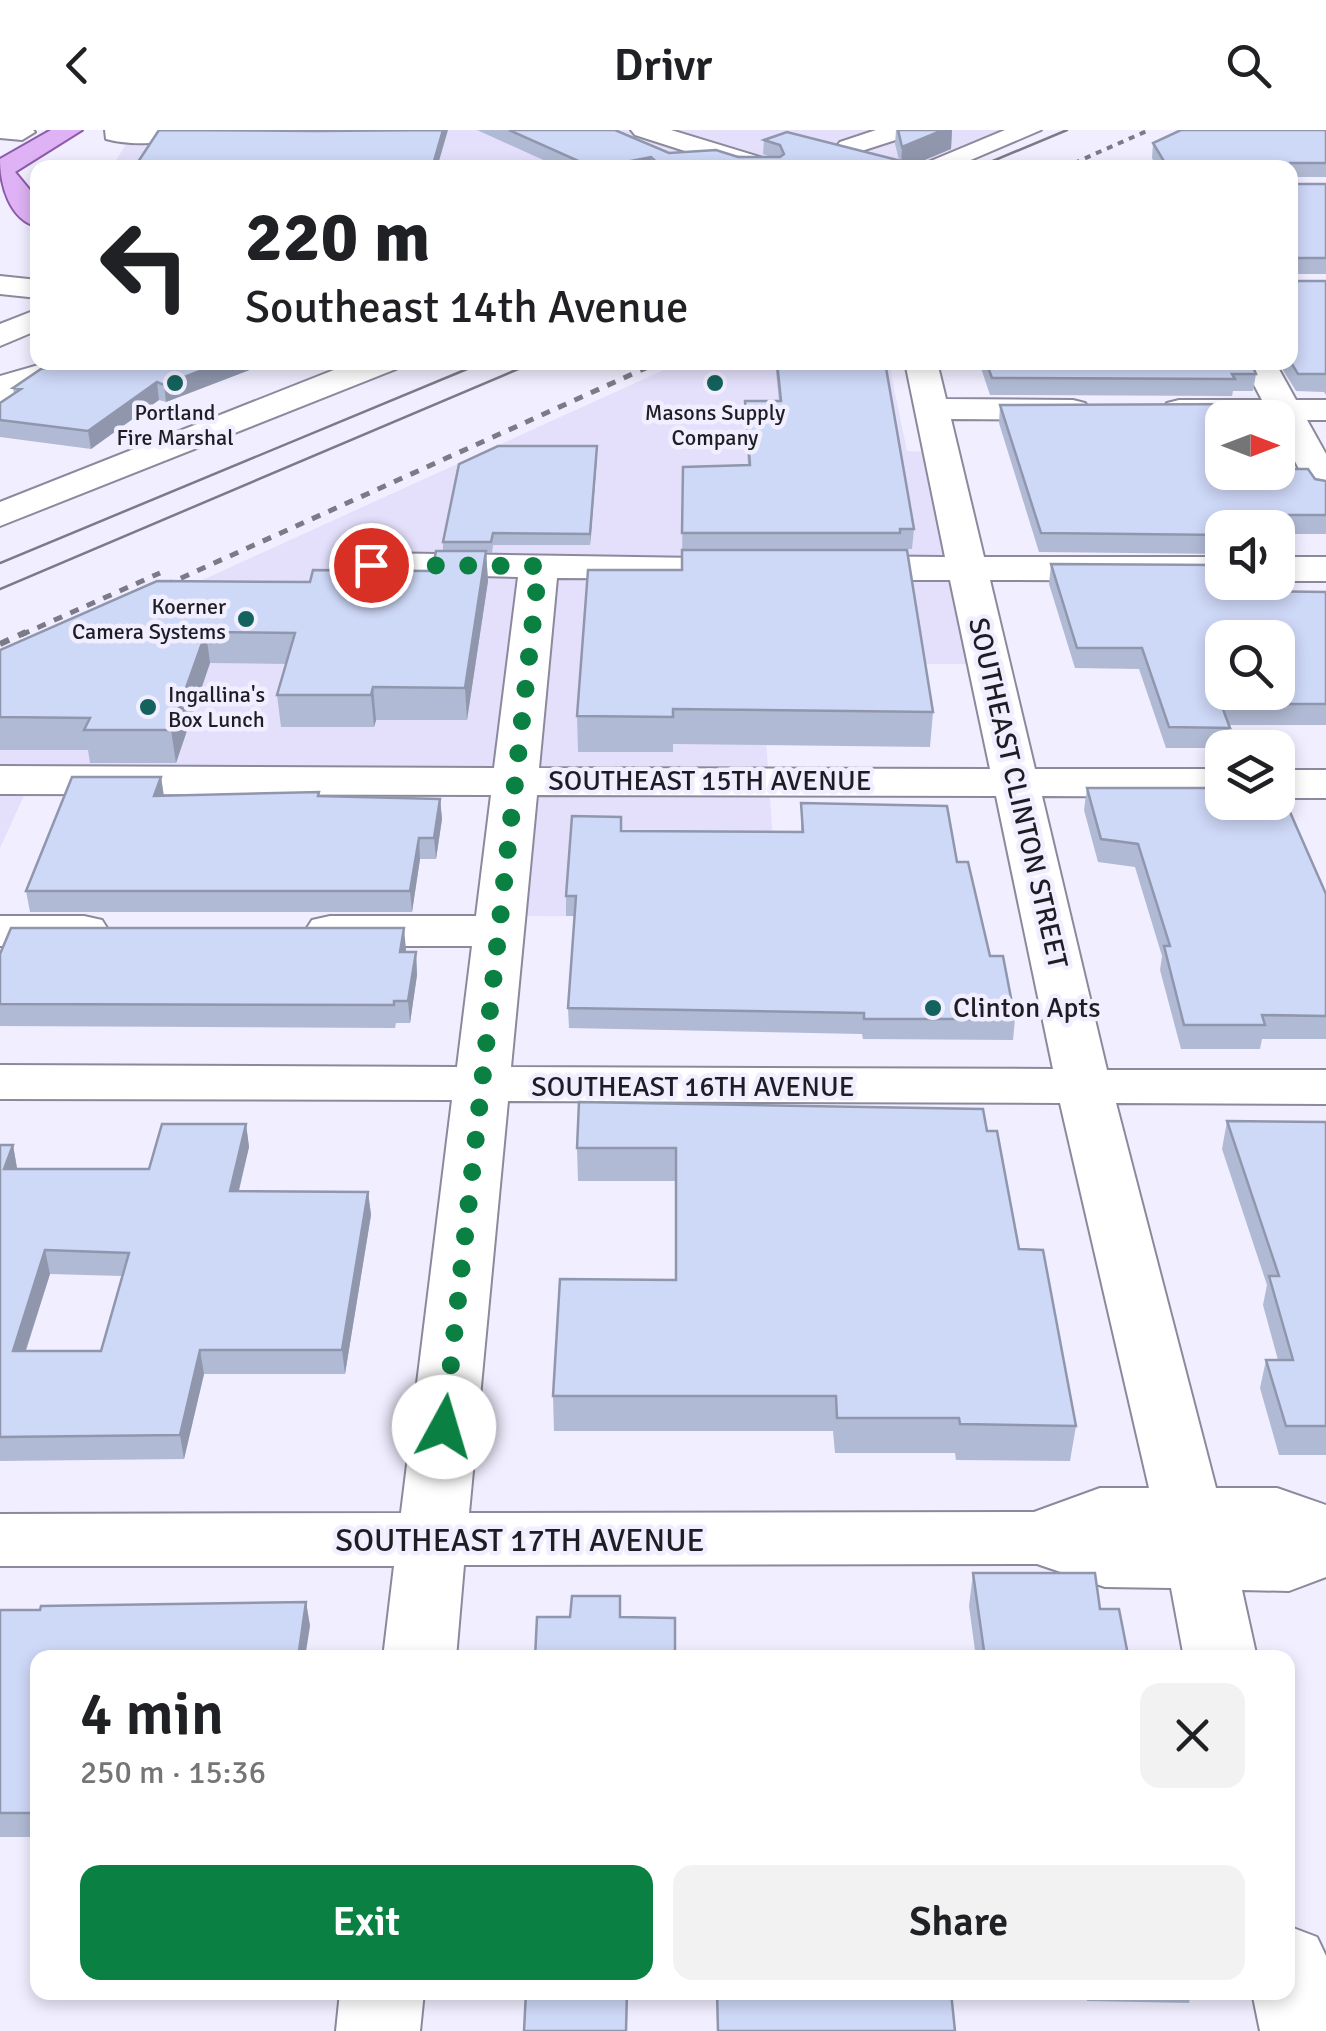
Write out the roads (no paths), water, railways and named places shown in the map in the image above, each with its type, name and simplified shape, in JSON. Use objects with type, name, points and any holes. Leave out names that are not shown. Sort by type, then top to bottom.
[{"type":"main road","points":[[30,219],[0,170],[68,130]]},
{"type":"street","points":[[644,130],[741,160]]},
{"type":"street","points":[[849,147],[902,130]]},
{"type":"street","points":[[948,160],[1028,130]]},
{"type":"street","points":[[99,156],[116,132],[163,134]]},
{"type":"street","points":[[699,147],[749,134]]},
{"type":"street","points":[[0,285],[30,288]]},
{"type":"street","points":[[0,336],[30,322]]},
{"type":"street","points":[[6,378],[56,370]]},
{"type":"street","points":[[6,507],[363,370]]},
{"type":"street","points":[[1262,370],[1279,400]]},
{"type":"street","points":[[926,386],[1114,410]]},
{"type":"street","name":"SOUTHEAST CLINTON STREET","points":[[926,386],[1084,1087],[1219,1650]]},
{"type":"street","points":[[1152,410],[1205,410]]},
{"type":"street","points":[[1295,410],[1326,410]]},
{"type":"street","points":[[1295,430],[1326,486]]},
{"type":"street","points":[[371,565],[1205,569]]},
{"type":"street","points":[[420,1650],[539,566]]},
{"type":"street","points":[[1295,569],[1326,570]]},
{"type":"street","name":"SOUTHEAST 15TH AVENUE","points":[[6,792],[515,781],[1205,783]]},
{"type":"street","points":[[1295,784],[1326,784]]},
{"type":"street","points":[[0,931],[139,931]]},
{"type":"street","points":[[278,931],[497,931]]},
{"type":"street","name":"SOUTHEAST 16TH AVENUE","points":[[0,1082],[480,1087],[1326,1087]]},
{"type":"street","name":"SOUTHEAST 17TH AVENUE","points":[[0,1540],[1039,1538],[1105,1560],[1276,1514],[1326,1532]]},
{"type":"street","name":"SOUTHEAST 17TH AVENUE","points":[[1195,1538],[1289,1564],[1326,1546]]},
{"type":"street","points":[[1295,1997],[1302,2031]]},
{"type":"street","points":[[378,2031],[381,2000]]},
{"type":"tram line","points":[[995,160],[1067,130]]},
{"type":"tram line","points":[[0,563],[465,370]]},
{"type":"tram line","points":[[0,589],[516,370]]},
{"type":"railway","points":[[1081,160],[1149,130]]},
{"type":"railway","points":[[148,593],[641,370]]},
{"type":"railway","points":[[21,635],[160,573]]},
{"type":"railway","points":[[0,644],[26,632]]},
{"type":"place","name":"Portland Fire Marshal","points":[[175,383]]},
{"type":"place","name":"Masons Supply Company","points":[[715,383]]},
{"type":"place","name":"Koerner Camera Systems","points":[[246,619]]},
{"type":"place","name":"Ingallina's Box Lunch","points":[[148,707]]},
{"type":"place","name":"Clinton Apts","points":[[933,1008]]}]
